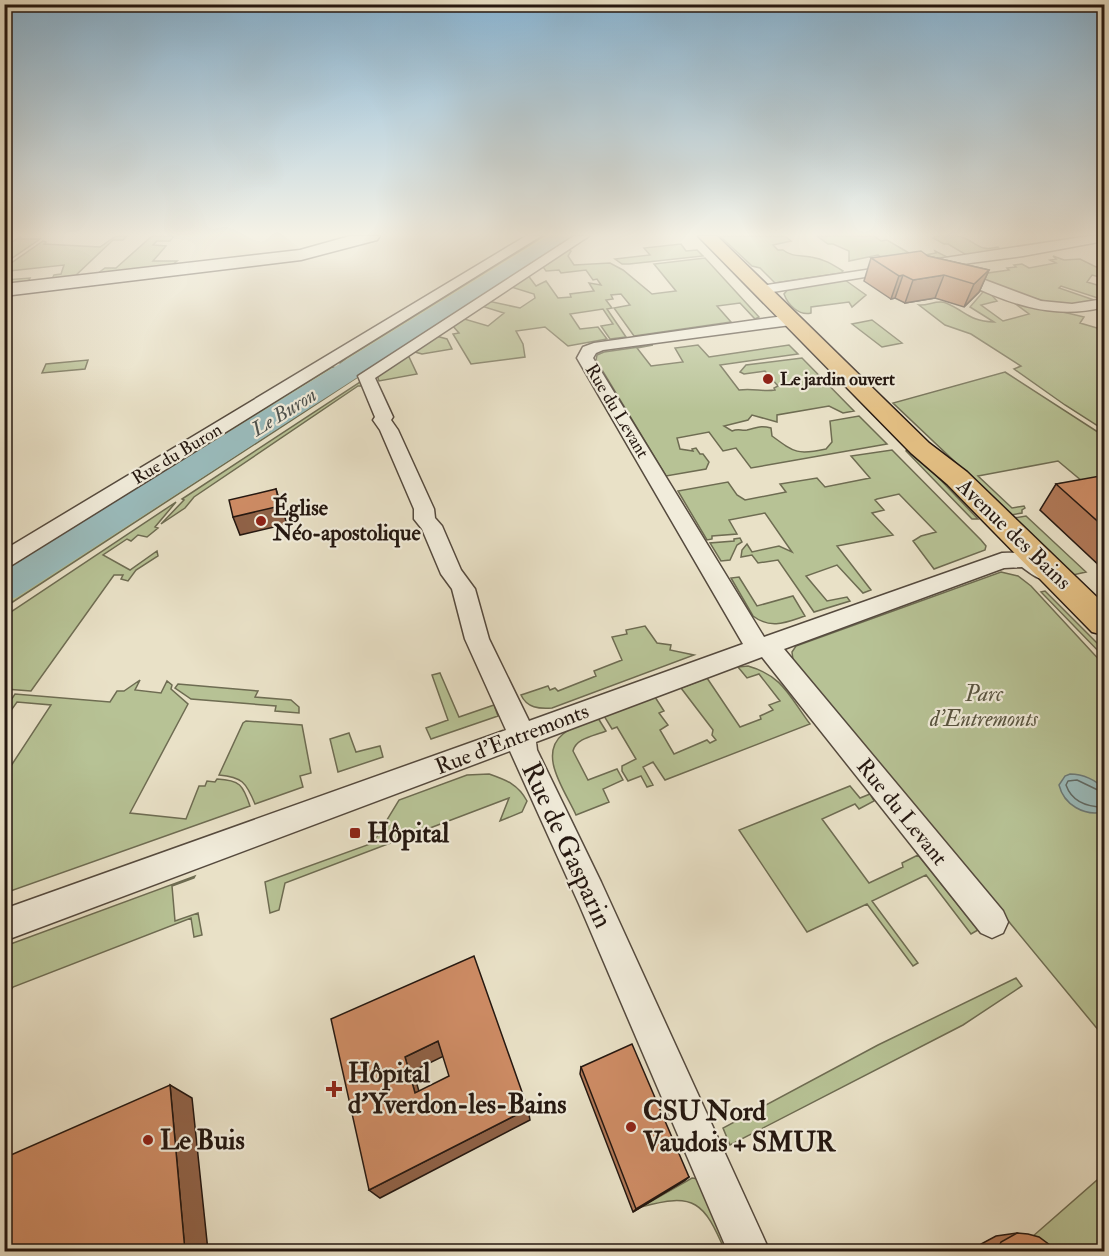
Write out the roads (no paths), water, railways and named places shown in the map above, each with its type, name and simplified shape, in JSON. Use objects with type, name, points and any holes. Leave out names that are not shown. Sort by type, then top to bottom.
[{"type":"main road","name":"Avenue des Bains","points":[[766,295],[920,448],[957,478],[1104,623]]},
{"type":"main road","name":"Avenue des Bains","points":[[920,448],[945,481],[1104,643]]},
{"type":"street","name":"Rue du Buron","points":[[4,560],[439,295]]},
{"type":"street","name":"Rue de Gasparin","points":[[492,295],[366,376],[384,417],[382,420],[385,428],[389,430],[424,509],[423,513],[427,523],[431,526],[452,574],[458,578],[473,613],[472,620],[478,633],[477,639],[522,735],[523,750],[590,893],[749,1251]]},
{"type":"street","points":[[1013,295],[1051,307],[1070,309],[1104,303]]},
{"type":"street","name":"Rue du Levant","points":[[791,320],[600,346],[589,350],[585,358],[762,647],[992,922]]},
{"type":"street","name":"Rue d'Entremonts","points":[[4,926],[762,647],[1002,561],[1021,558]]},
{"type":"street","name":"Avenue des Bains","points":[[1021,558],[1036,564],[1104,633]]},
{"type":"water","points":[[1070,774],[1089,778],[1104,789],[1103,812],[1089,812],[1076,808],[1065,798],[1059,785],[1065,776]]},
{"type":"waterway","name":"Le Buron","points":[[4,588],[470,295]]},
{"type":"place","name":"Le jardin ouvert","points":[[768,379]]},
{"type":"place","name":"Église Néo-apostolique","points":[[261,521]]},
{"type":"place","name":"Hôpital","points":[[355,833]]},
{"type":"place","name":"Hôpital d'Yverdon-les-Bains","points":[[334,1089]]},
{"type":"place","name":"CSU Nord Vaudois + SMUR","points":[[631,1127]]},
{"type":"place","name":"Le Buis","points":[[148,1140]]},
{"type":"park label","name":"Parc d’Entremonts","points":[[984,706]]}]
